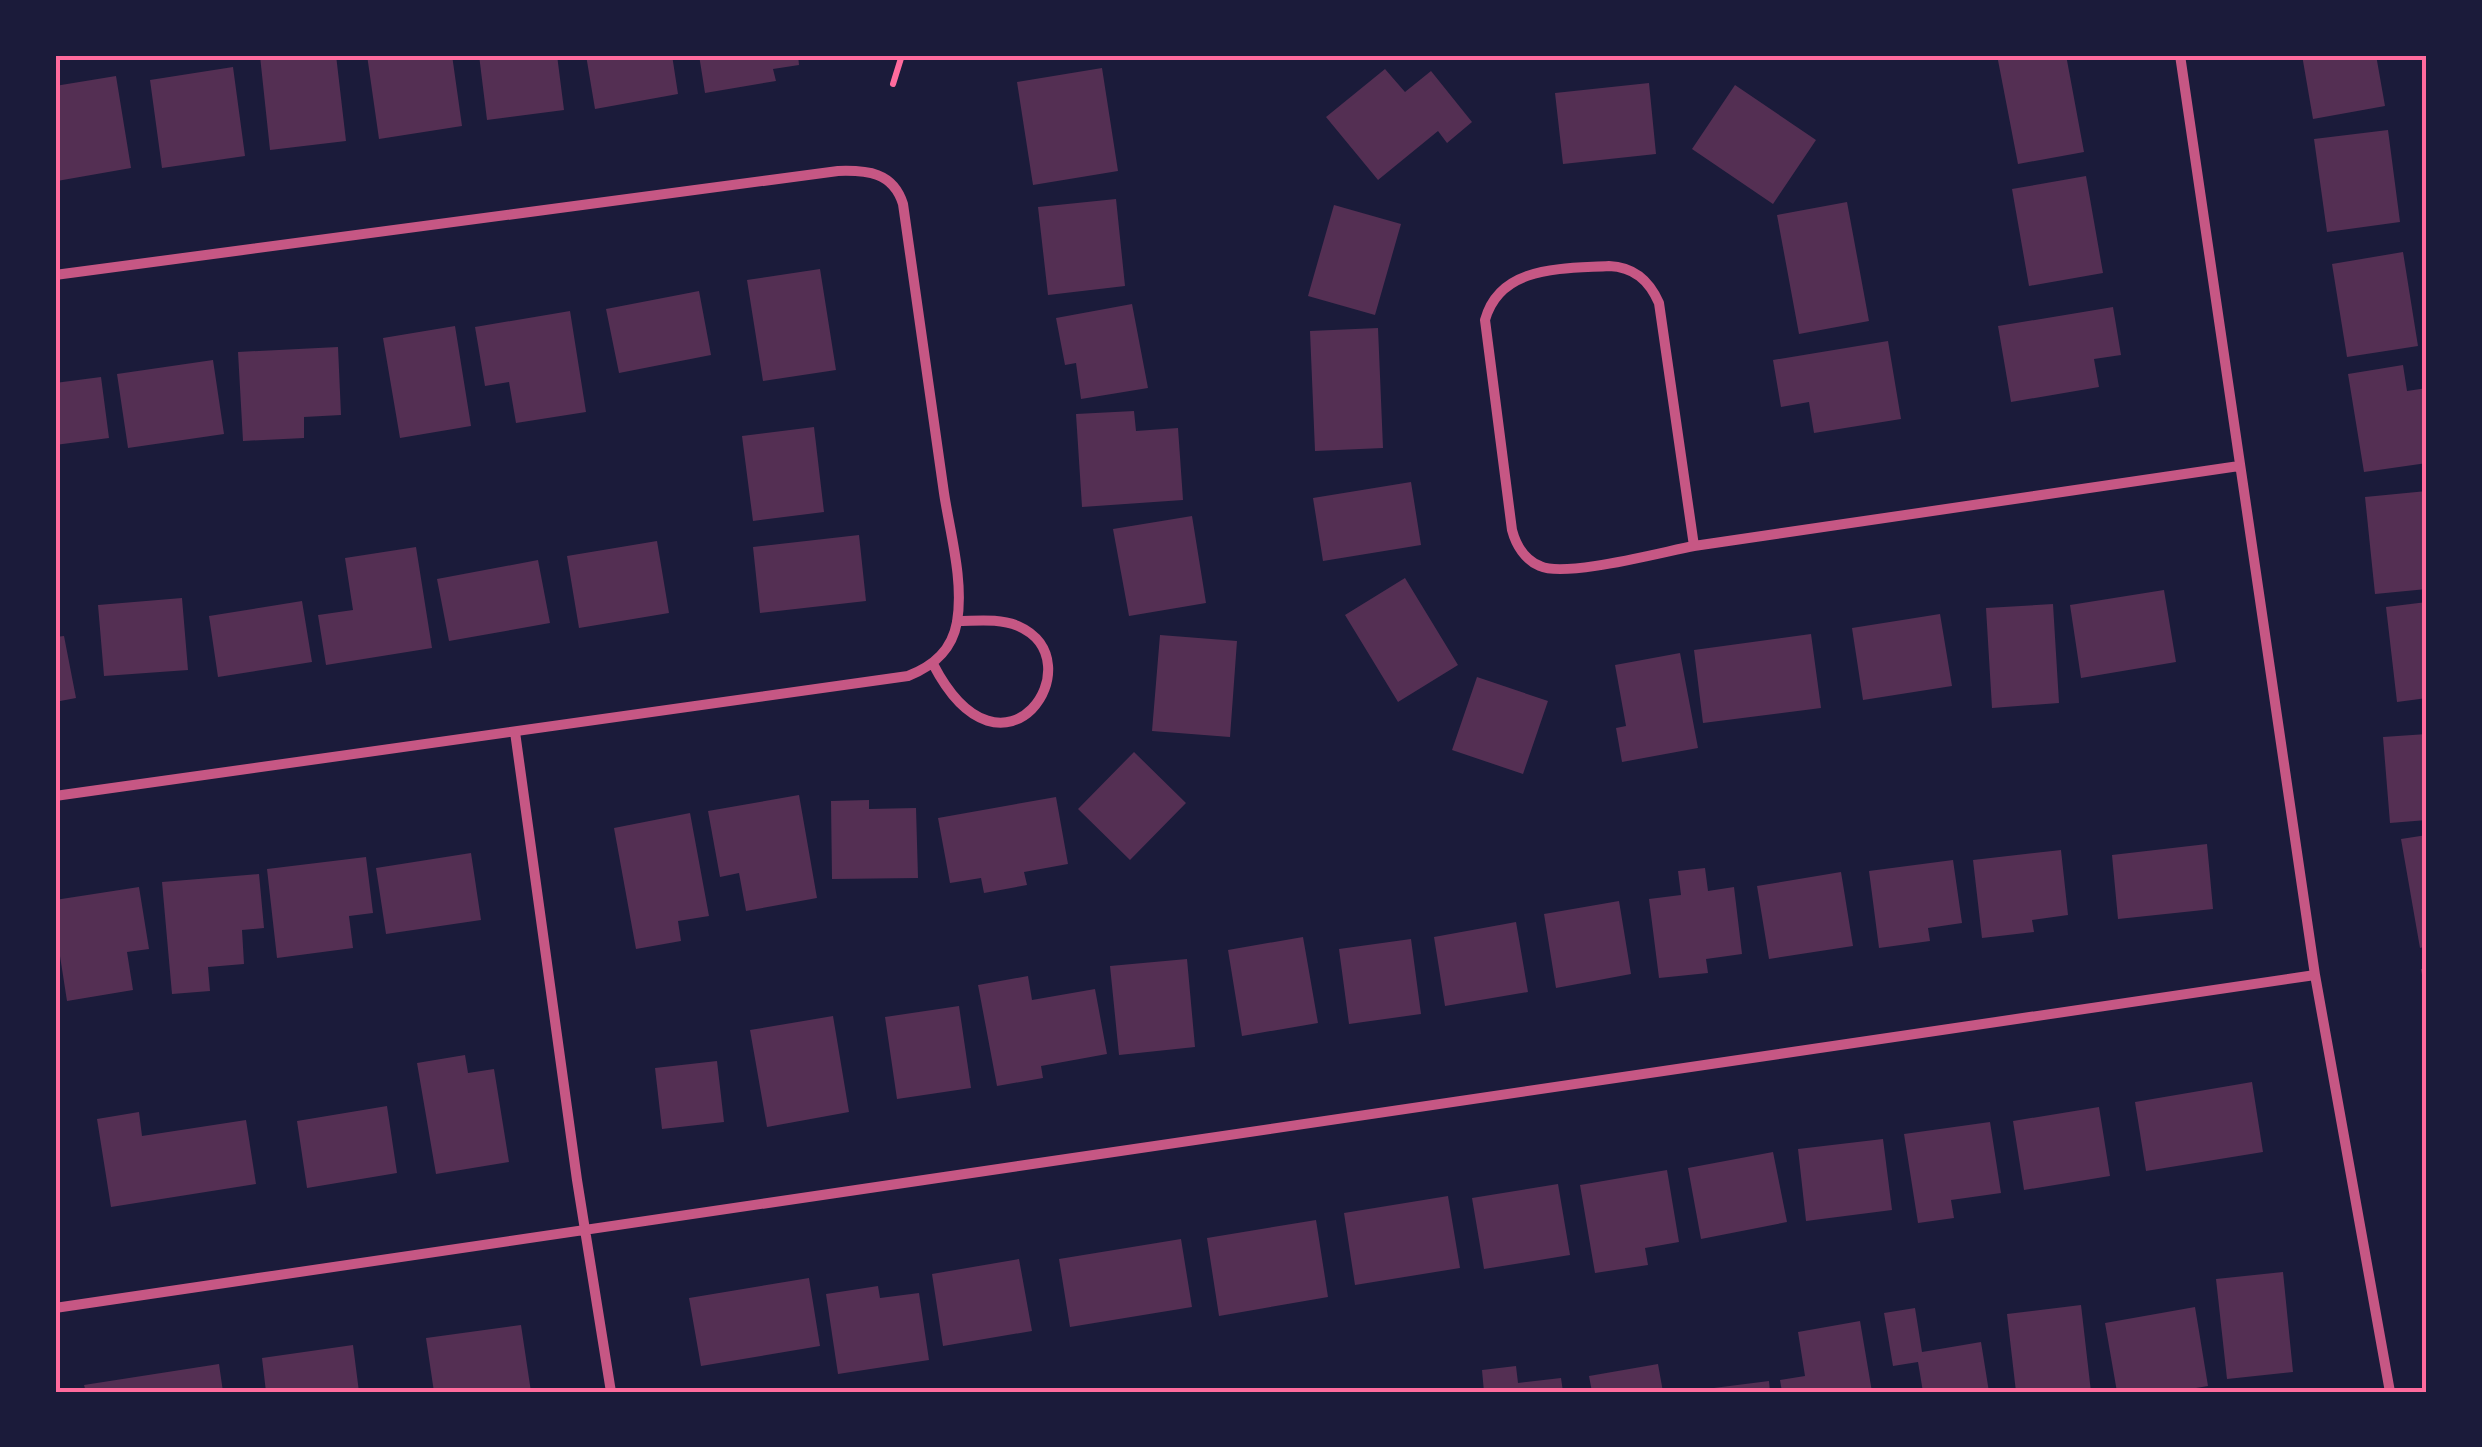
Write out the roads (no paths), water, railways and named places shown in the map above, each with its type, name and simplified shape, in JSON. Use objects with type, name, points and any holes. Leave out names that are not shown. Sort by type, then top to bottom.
[{"type":"street","points":[[2180,55],[2315,975],[2390,1392]]},
{"type":"street","points":[[55,276],[838,171],[873,172],[894,184],[903,204],[958,592],[957,621],[949,645],[933,664],[908,676],[55,796]]},
{"type":"street","points":[[1694,546],[1662,318],[1653,289],[1634,271],[1609,266],[1534,273],[1504,285],[1488,307],[1484,332],[1512,530],[1519,548],[1535,564],[1552,570],[2239,466]]},
{"type":"street","points":[[933,664],[956,700],[971,713],[996,724],[1020,718],[1041,696],[1047,684],[1048,658],[1030,632],[1003,621],[957,621]]},
{"type":"street","points":[[515,732],[611,1392]]},
{"type":"street","points":[[55,1308],[2315,975]]}]
